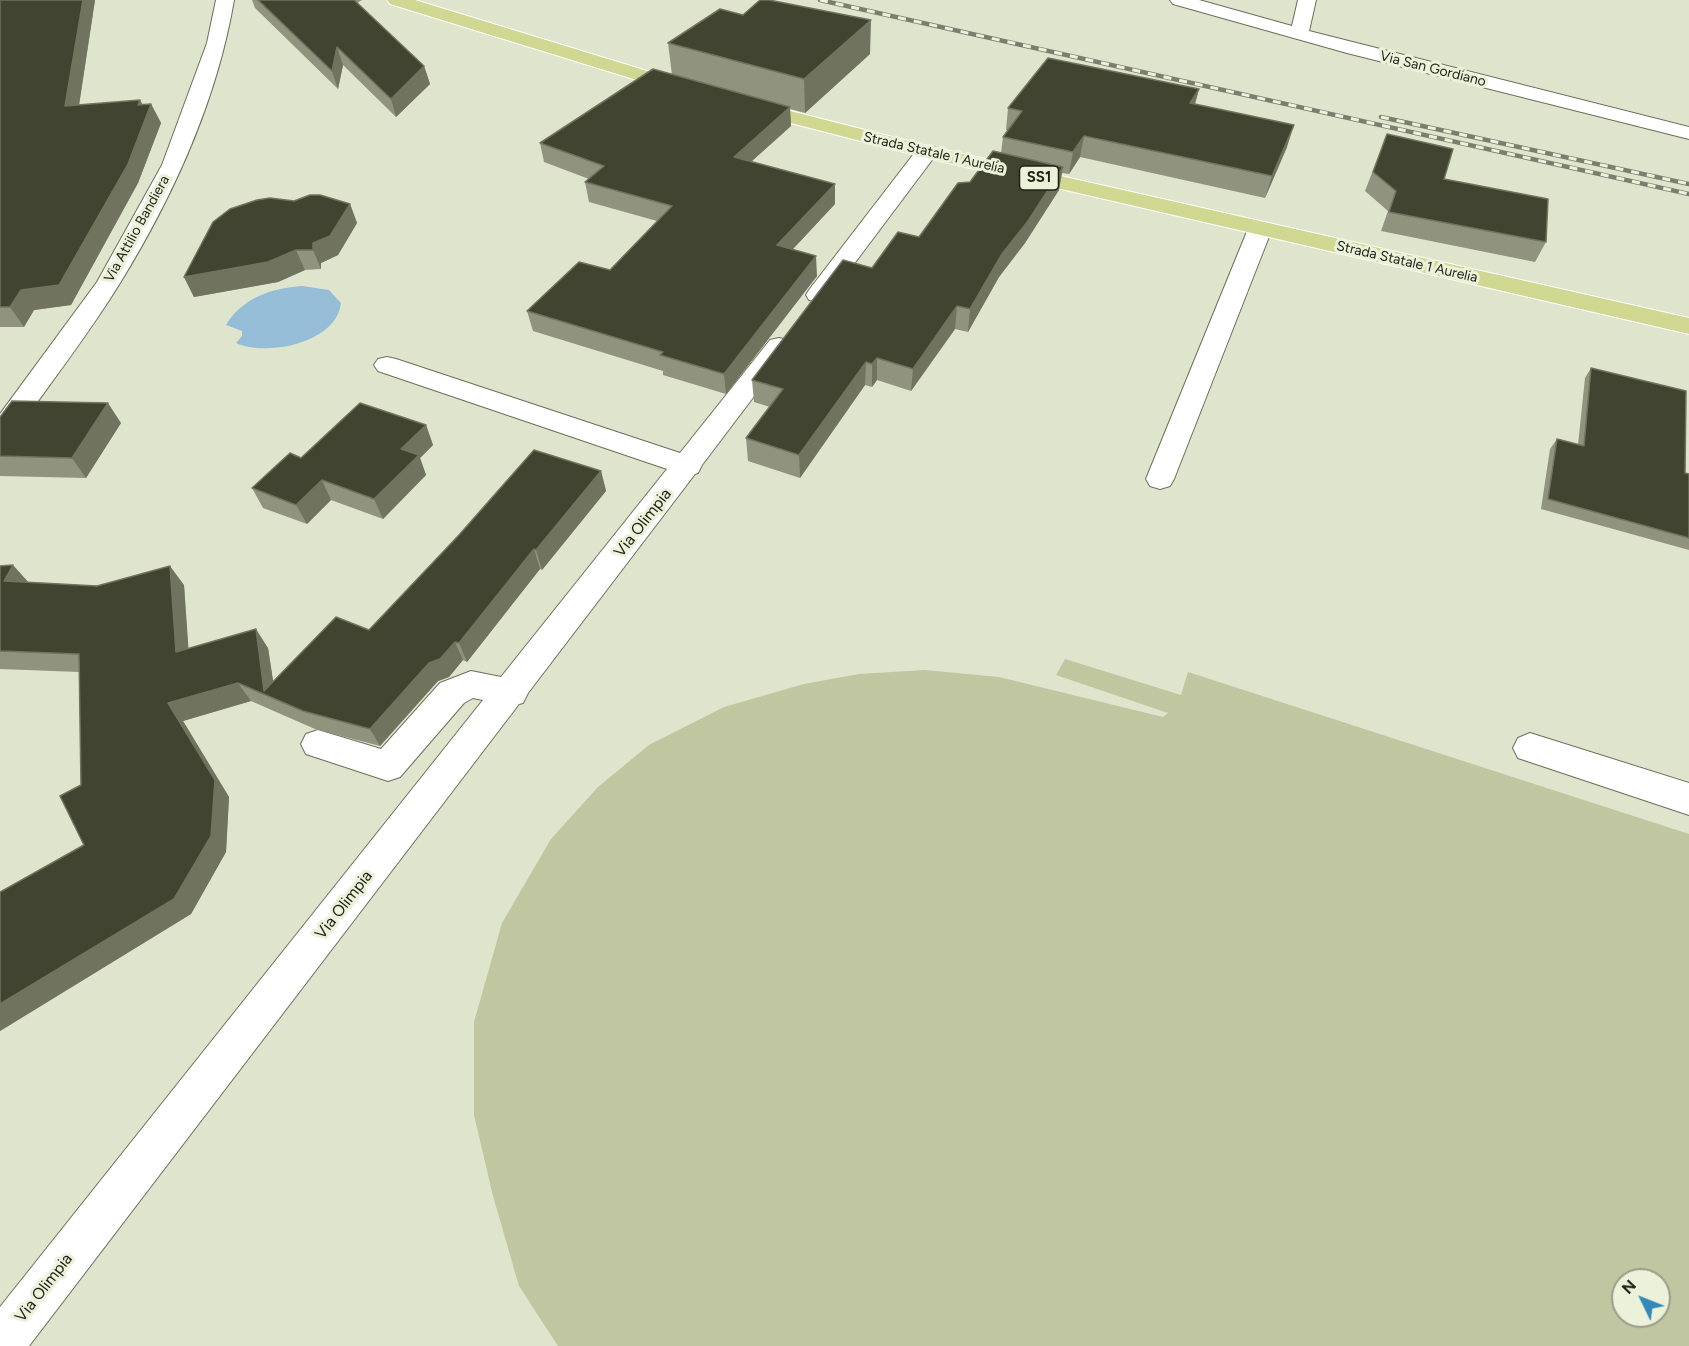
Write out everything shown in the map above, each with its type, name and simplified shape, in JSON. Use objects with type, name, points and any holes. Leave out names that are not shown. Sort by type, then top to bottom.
[{"type":"main road","points":[[396,0],[705,94]]},
{"type":"main road","name":"Strada Statale 1 Aurelia","points":[[726,100],[927,152],[1689,326]]},
{"type":"street","name":"Via Attilio Bandiera","points":[[0,434],[108,283],[173,165],[217,43],[225,0]]},
{"type":"street","name":"Via San Gordiano","points":[[1179,0],[1299,34],[1689,133]]},
{"type":"street","points":[[1299,34],[1307,0]]},
{"type":"street","name":"Via Olimpia","points":[[0,1345],[688,466],[927,152]]},
{"type":"street","points":[[1160,479],[1260,229]]},
{"type":"street","points":[[387,365],[688,466]]},
{"type":"street","points":[[318,744],[388,766],[452,693],[471,684],[511,693]]},
{"type":"street","points":[[1530,748],[1689,800]]},
{"type":"green space","points":[[1065,659],[1181,695],[1188,672],[1689,834],[1689,1346],[558,1346],[519,1286],[493,1196],[474,1115],[474,1022],[502,923],[551,839],[598,787],[649,745],[724,707],[804,684],[859,674],[925,670],[999,677],[1163,717],[1168,713],[1056,675]]},
{"type":"water","points":[[302,286],[329,290],[341,303],[337,317],[327,328],[314,337],[282,347],[249,347],[236,343],[242,336],[242,331],[226,325],[240,308],[269,292]]},
{"type":"building","points":[[0,0],[83,0],[65,106],[140,100],[138,105],[151,104],[128,164],[59,285],[21,290],[10,307],[0,307]]},
{"type":"building","points":[[258,0],[354,0],[424,66],[391,99],[337,47],[332,71]]},
{"type":"building","points":[[760,0],[871,20],[804,79],[668,43],[720,9],[743,15]]},
{"type":"building","points":[[1048,58],[1199,89],[1190,103],[1294,125],[1272,176],[1084,136],[1073,152],[1003,137],[1022,111],[1008,108]]},
{"type":"building","points":[[653,69],[790,107],[734,157],[835,184],[777,245],[816,256],[724,374],[660,355],[663,352],[527,311],[579,262],[610,270],[672,206],[585,182],[604,166],[540,143]]},
{"type":"building","points":[[1387,134],[1453,149],[1444,179],[1548,199],[1546,242],[1389,212],[1396,191],[1373,172]]},
{"type":"building","points":[[993,151],[1063,167],[1028,221],[1002,254],[970,309],[957,306],[913,369],[877,358],[872,364],[866,362],[799,455],[746,438],[783,389],[752,380],[843,260],[872,268],[898,232],[919,237],[958,183],[970,182]]},
{"type":"building","points":[[310,195],[320,195],[350,204],[330,236],[313,243],[313,250],[296,250],[268,262],[184,277],[213,222],[230,209],[257,200],[270,198],[294,201]]},
{"type":"building","points":[[1591,368],[1686,391],[1685,473],[1689,474],[1689,538],[1548,499],[1557,439],[1584,446]]},
{"type":"building","points":[[12,401],[108,403],[72,458],[0,456],[0,417]]},
{"type":"building","points":[[360,403],[426,425],[401,449],[419,455],[374,499],[322,480],[296,505],[252,488],[290,453],[301,458]]},
{"type":"building","points":[[534,450],[601,471],[536,550],[534,549],[459,643],[455,642],[440,659],[429,663],[370,729],[303,711],[238,683],[168,703],[215,780],[211,836],[174,899],[0,1004],[0,892],[84,845],[60,796],[81,785],[79,654],[0,651],[0,566],[13,565],[4,581],[97,586],[170,566],[176,652],[256,629],[264,691],[336,617],[369,630],[459,535]]},
{"type":"railway","points":[[820,0],[1689,194]]},
{"type":"railway","points":[[1381,117],[1689,184]]}]
